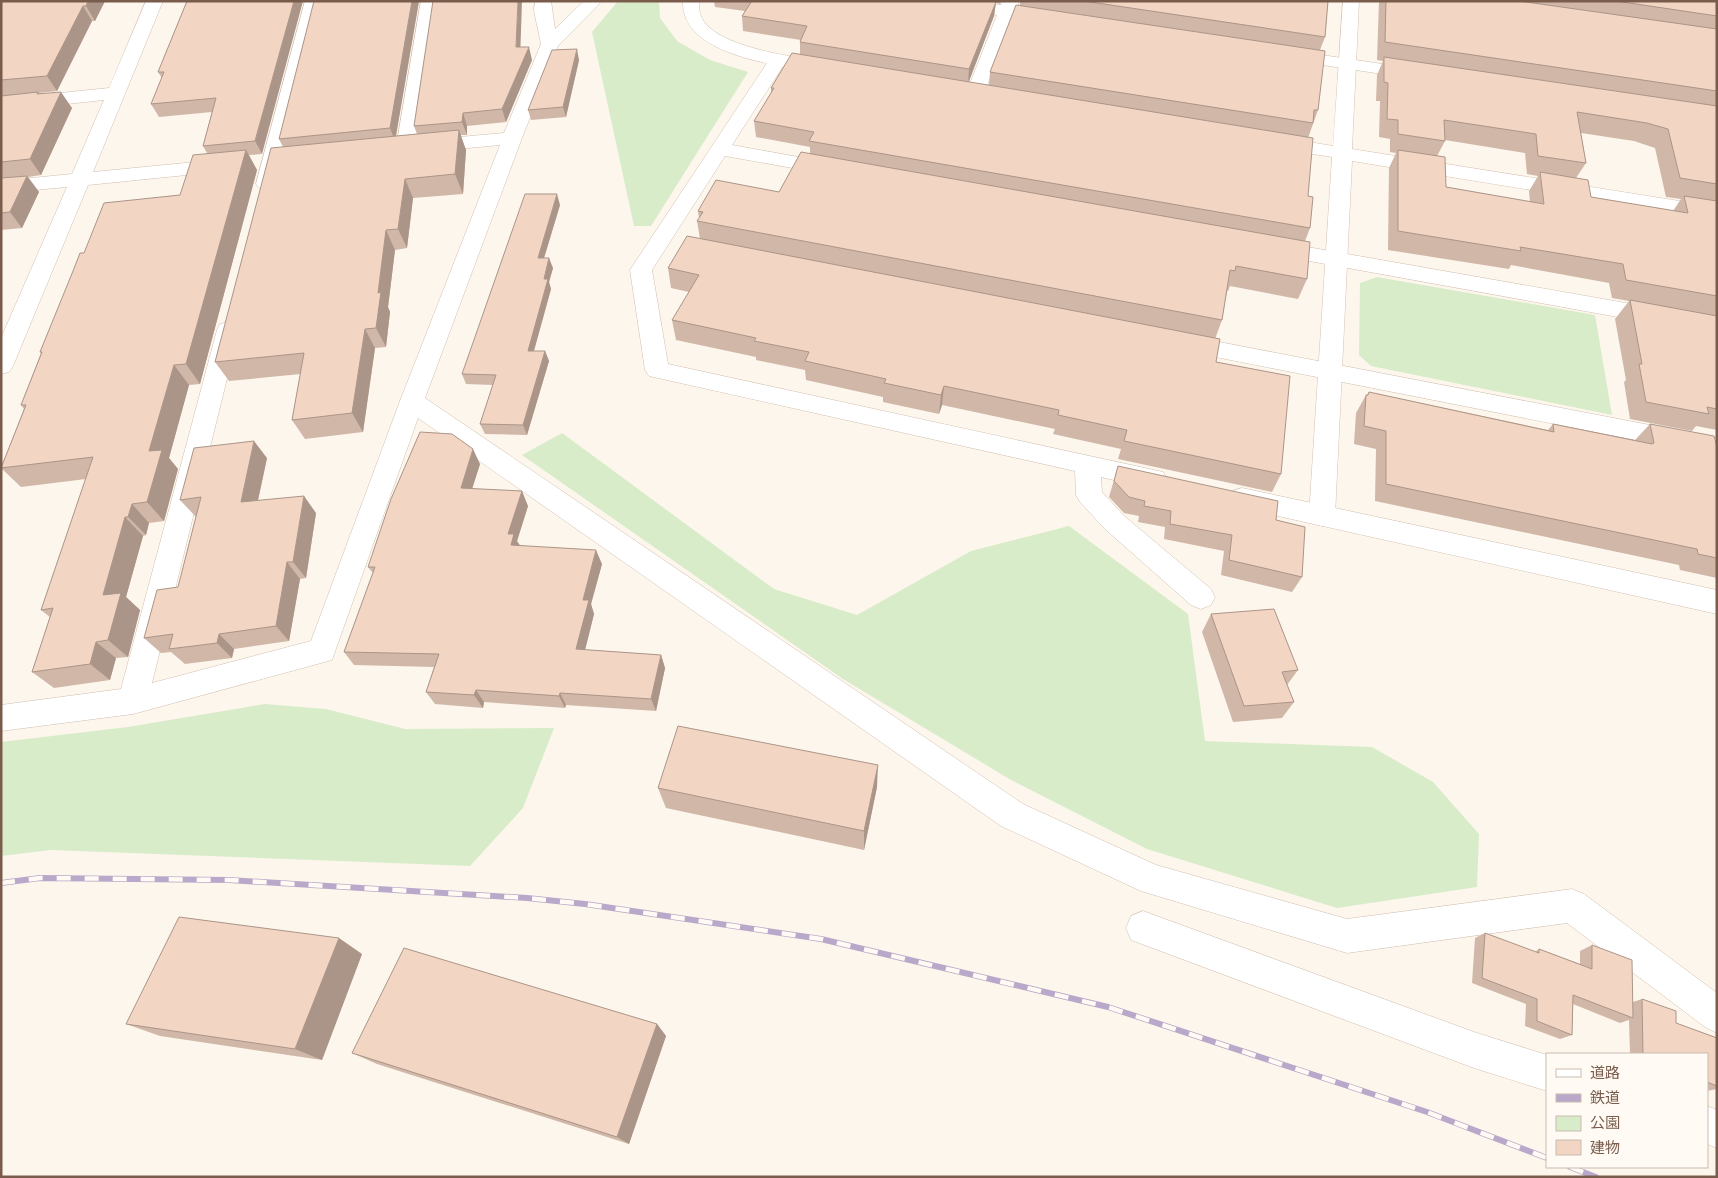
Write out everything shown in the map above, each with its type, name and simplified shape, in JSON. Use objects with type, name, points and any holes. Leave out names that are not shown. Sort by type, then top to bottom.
[{"type":"street","points":[[1,366],[155,1]]},
{"type":"street","points":[[259,209],[265,162],[313,1]]},
{"type":"street","points":[[429,1],[396,149],[512,138]]},
{"type":"street","points":[[543,1],[543,11],[550,44]]},
{"type":"street","points":[[1,718],[133,701],[322,651],[412,401],[512,138],[550,44],[594,1]]},
{"type":"street","points":[[691,1],[691,15],[705,33],[734,48],[778,60],[844,70]]},
{"type":"street","points":[[937,1],[1009,6],[1065,20]]},
{"type":"street","points":[[1322,516],[1351,1]]},
{"type":"street","points":[[976,91],[1009,6]]},
{"type":"street","points":[[1270,52],[1435,77]]},
{"type":"street","points":[[778,60],[721,149],[668,243],[641,270],[658,370],[1172,483]]},
{"type":"street","points":[[957,88],[995,94]]},
{"type":"street","points":[[1,105],[117,92]]},
{"type":"street","points":[[1256,139],[1717,214]]},
{"type":"street","points":[[721,149],[848,172]]},
{"type":"street","points":[[1,187],[265,162]]},
{"type":"street","points":[[1258,245],[1717,327]]},
{"type":"street","points":[[133,701],[234,306]]},
{"type":"street","points":[[1164,339],[1717,447]]},
{"type":"street","points":[[412,401],[1012,815],[1153,880],[1347,936],[1572,906],[1717,1015]]},
{"type":"street","points":[[1087,464],[1088,495],[1114,522],[1200,597]]},
{"type":"street","points":[[1219,493],[1717,602]]},
{"type":"street","points":[[1143,928],[1474,1050],[1546,1074]]},
{"type":"green space","points":[[618,1],[659,1],[660,18],[677,41],[710,60],[748,72],[651,226],[634,226],[592,32]]},
{"type":"green space","points":[[1377,277],[1595,315],[1612,415],[1371,366],[1359,355],[1360,283]]},
{"type":"green space","points":[[562,433],[774,589],[857,615],[971,551],[1069,526],[1188,614],[1205,741],[1372,747],[1433,782],[1479,834],[1477,887],[1337,908],[1147,849],[1011,780],[843,679],[522,455]]},
{"type":"green space","points":[[265,704],[326,709],[405,729],[554,728],[523,808],[470,866],[51,850],[1,856],[1,742],[128,727]]},
{"type":"building","points":[[1,1],[88,1],[86,6],[83,6],[47,76],[1,80]]},
{"type":"building","points":[[187,1],[294,1],[255,141],[203,146],[216,98],[151,104],[164,72],[158,72]]},
{"type":"building","points":[[314,1],[412,1],[390,128],[279,139]]},
{"type":"building","points":[[433,1],[518,1],[516,47],[529,47],[502,109],[463,113],[462,122],[414,126]]},
{"type":"building","points":[[752,1],[996,2],[969,69],[800,42],[807,26],[742,16]]},
{"type":"building","points":[[1084,1],[1328,1],[1325,37]]},
{"type":"building","points":[[1386,1],[1519,1],[1717,29],[1717,91],[1385,42]]},
{"type":"building","points":[[1616,1],[1717,1],[1717,16]]},
{"type":"building","points":[[1016,5],[1325,51],[1318,110],[1314,110],[1313,123],[990,72]]},
{"type":"building","points":[[577,49],[563,107],[528,110],[552,50]]},
{"type":"building","points":[[792,53],[1313,138],[1308,196],[1313,197],[1310,228],[809,141],[814,132],[754,121]]},
{"type":"building","points":[[1384,57],[1717,106],[1717,184],[1680,178],[1668,129],[1647,123],[1577,112],[1586,163],[1538,156],[1536,134],[1444,120],[1445,141],[1398,134],[1398,120],[1387,119],[1388,83],[1384,82]]},
{"type":"building","points":[[38,92],[37,94],[61,92],[30,159],[1,162],[1,96]]},
{"type":"building","points":[[459,130],[455,174],[405,179],[398,229],[386,230],[378,293],[381,292],[376,328],[365,329],[352,413],[292,420],[304,353],[215,362],[271,148]]},
{"type":"building","points":[[246,150],[186,364],[174,365],[149,451],[162,450],[147,502],[132,504],[128,517],[125,517],[103,595],[121,593],[108,640],[96,642],[90,664],[32,672],[53,608],[41,610],[93,457],[1,468],[26,405],[21,405],[42,352],[40,352],[80,253],[84,253],[104,203],[180,195],[193,155]]},
{"type":"building","points":[[1398,150],[1445,157],[1446,187],[1544,204],[1540,172],[1588,180],[1591,197],[1688,213],[1684,196],[1717,201],[1717,296],[1626,280],[1623,264],[1520,247],[1521,251],[1398,231]]},
{"type":"building","points":[[801,152],[1310,242],[1307,279],[1236,266],[1235,271],[1230,270],[1222,320],[697,221],[703,212],[698,211],[716,180],[779,192]]},
{"type":"building","points":[[27,176],[10,212],[1,213],[1,178]]},
{"type":"building","points":[[525,194],[557,194],[538,258],[549,258],[544,279],[548,279],[528,351],[545,351],[523,425],[480,424],[496,375],[462,374]]},
{"type":"building","points":[[687,236],[1220,339],[1216,362],[1290,376],[1281,474],[1124,441],[1127,430],[1058,415],[1059,410],[944,386],[941,395],[884,383],[886,379],[805,361],[809,352],[754,341],[756,338],[672,320],[699,275],[668,268]]},
{"type":"building","points":[[1630,300],[1717,316],[1717,409],[1707,407],[1709,414],[1646,402],[1639,364],[1642,364]]},
{"type":"building","points":[[1369,392],[1554,432],[1553,424],[1652,444],[1654,443],[1650,424],[1714,436],[1717,447],[1717,558],[1698,554],[1697,549],[1386,484],[1386,431],[1364,426],[1366,395]]},
{"type":"building","points":[[420,432],[452,434],[473,449],[461,488],[522,491],[508,534],[514,534],[511,545],[596,550],[583,600],[589,600],[576,649],[661,655],[651,699],[560,693],[559,696],[476,690],[474,695],[426,692],[439,654],[344,652],[375,567],[368,567],[391,499]]},
{"type":"building","points":[[254,441],[241,502],[304,496],[293,562],[287,562],[276,626],[219,634],[217,643],[169,649],[173,634],[144,638],[157,590],[178,587],[201,497],[180,500],[194,448]]},
{"type":"building","points":[[1118,466],[1278,501],[1276,520],[1305,527],[1302,577],[1229,560],[1232,535],[1170,524],[1171,511],[1144,506],[1145,501],[1129,497],[1114,481]]},
{"type":"building","points":[[1274,609],[1298,670],[1282,672],[1294,702],[1244,706],[1211,614]]},
{"type":"building","points":[[678,726],[878,765],[864,831],[658,788]]},
{"type":"building","points":[[179,917],[339,938],[295,1049],[126,1024]]},
{"type":"building","points":[[1485,933],[1539,953],[1539,949],[1592,969],[1592,945],[1632,960],[1633,1018],[1573,995],[1572,1035],[1537,1021],[1537,999],[1482,978]]},
{"type":"building","points":[[404,948],[657,1024],[617,1137],[352,1053]]},
{"type":"building","points":[[1642,999],[1676,1011],[1676,1023],[1717,1038],[1717,1086],[1708,1082],[1708,1053],[1643,1053]]},
{"type":"railway","points":[[1,883],[40,878],[229,880],[527,898],[585,904],[821,939],[1108,1007],[1427,1112],[1546,1158]]},
{"type":"railway","points":[[1573,1168],[1596,1177]]}]
